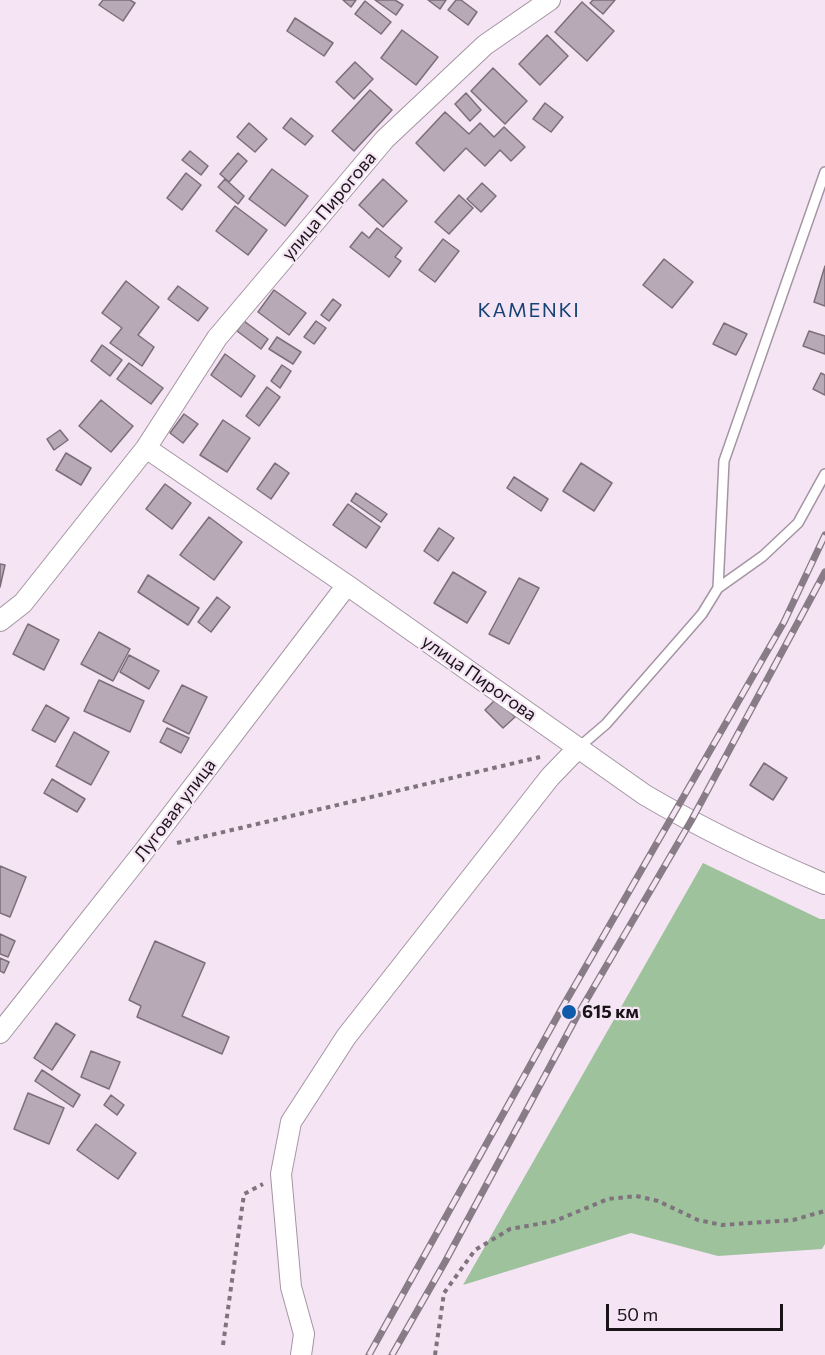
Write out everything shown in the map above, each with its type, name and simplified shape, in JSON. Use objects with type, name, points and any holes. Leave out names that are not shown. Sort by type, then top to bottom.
[{"type":"street","name":"улица Пирогова","points":[[0,621],[23,603],[146,448],[217,338],[385,139],[485,45],[550,0]]},
{"type":"street","name":"улица Пирогова","points":[[146,448],[347,585],[645,795],[690,822],[763,858],[825,884]]},
{"type":"street","name":"Луговая улица","points":[[0,1033],[144,851],[347,585]]},
{"type":"street","points":[[302,1355],[304,1334],[291,1287],[281,1174],[291,1122],[346,1037],[550,777],[578,748]]},
{"type":"lane","points":[[718,588],[724,461],[825,172]]},
{"type":"lane","points":[[578,748],[606,724],[702,614],[718,588],[763,556],[798,523],[825,474]]},
{"type":"path","points":[[144,851],[544,756]]},
{"type":"path","points":[[223,1345],[244,1194],[281,1174]]},
{"type":"path","points":[[435,1355],[444,1293],[476,1250],[510,1229],[555,1221],[608,1199],[636,1196],[658,1201],[698,1220],[722,1225],[794,1220],[825,1211]]},
{"type":"green space","points":[[703,863],[820,919],[825,919],[825,1244],[822,1249],[718,1256],[631,1233],[463,1285]]},
{"type":"building","points":[[103,0],[130,0],[135,3],[123,21],[99,5]]},
{"type":"building","points":[[343,0],[356,0],[351,7]]},
{"type":"building","points":[[375,0],[395,0],[403,5],[396,15]]},
{"type":"building","points":[[428,0],[446,0],[440,9]]},
{"type":"building","points":[[456,0],[461,0],[477,12],[468,25],[448,10]]},
{"type":"building","points":[[593,0],[615,0],[603,14],[590,3]]},
{"type":"building","points":[[365,1],[391,22],[381,34],[355,14]]},
{"type":"building","points":[[582,2],[614,31],[587,61],[555,32]]},
{"type":"building","points":[[295,18],[333,43],[324,56],[287,31]]},
{"type":"building","points":[[402,30],[438,57],[416,85],[381,58]]},
{"type":"building","points":[[547,35],[568,56],[540,85],[519,64]]},
{"type":"building","points":[[355,62],[373,79],[354,99],[336,82]]},
{"type":"building","points":[[493,68],[527,101],[505,124],[471,91]]},
{"type":"building","points":[[370,90],[392,110],[354,151],[332,131]]},
{"type":"building","points":[[466,93],[481,110],[470,121],[455,104]]},
{"type":"building","points":[[545,103],[563,117],[551,132],[533,119]]},
{"type":"building","points":[[445,112],[469,134],[480,123],[494,137],[504,127],[525,147],[511,161],[500,150],[485,166],[466,148],[444,171],[416,143]]},
{"type":"building","points":[[291,118],[313,136],[305,145],[283,128]]},
{"type":"building","points":[[249,123],[267,139],[255,152],[237,137]]},
{"type":"building","points":[[190,151],[208,166],[201,175],[182,160]]},
{"type":"building","points":[[238,153],[247,161],[229,182],[220,174]]},
{"type":"building","points":[[272,169],[308,196],[285,226],[249,199]]},
{"type":"building","points":[[186,173],[201,185],[182,210],[167,198]]},
{"type":"building","points":[[225,179],[244,196],[238,204],[218,187]]},
{"type":"building","points":[[383,179],[407,201],[383,227],[359,205]]},
{"type":"building","points":[[482,183],[496,196],[481,212],[467,199]]},
{"type":"building","points":[[459,195],[473,208],[449,234],[435,222]]},
{"type":"building","points":[[235,206],[267,230],[248,255],[216,231]]},
{"type":"building","points":[[377,228],[402,248],[395,257],[401,261],[389,277],[350,247],[362,232],[369,238]]},
{"type":"building","points":[[443,239],[459,251],[435,282],[419,270]]},
{"type":"building","points":[[664,259],[693,282],[672,308],[643,285]]},
{"type":"building","points":[[825,266],[825,306],[814,302]]},
{"type":"building","points":[[126,281],[159,307],[138,335],[154,347],[142,366],[110,343],[122,328],[102,313]]},
{"type":"building","points":[[178,286],[208,308],[198,321],[168,299]]},
{"type":"building","points":[[274,290],[306,313],[289,335],[258,312]]},
{"type":"building","points":[[333,299],[341,305],[329,321],[321,315]]},
{"type":"building","points":[[244,321],[268,339],[261,349],[237,331]]},
{"type":"building","points":[[316,321],[326,328],[314,344],[304,337]]},
{"type":"building","points":[[724,323],[747,334],[736,355],[713,344]]},
{"type":"building","points":[[809,331],[825,336],[825,354],[803,346]]},
{"type":"building","points":[[277,337],[301,352],[293,364],[269,349]]},
{"type":"building","points":[[102,345],[122,360],[110,376],[91,361]]},
{"type":"building","points":[[225,354],[255,376],[241,397],[211,375]]},
{"type":"building","points":[[129,363],[163,388],[151,404],[117,379]]},
{"type":"building","points":[[282,365],[291,371],[280,388],[271,381]]},
{"type":"building","points":[[821,373],[825,375],[825,395],[813,389]]},
{"type":"building","points":[[267,387],[280,397],[259,426],[246,416]]},
{"type":"building","points":[[101,400],[133,426],[111,452],[79,426]]},
{"type":"building","points":[[184,414],[198,424],[183,443],[170,433]]},
{"type":"building","points":[[223,420],[250,438],[227,472],[200,455]]},
{"type":"building","points":[[60,430],[68,440],[54,450],[47,439]]},
{"type":"building","points":[[66,453],[91,468],[81,485],[56,470]]},
{"type":"building","points":[[275,463],[289,473],[271,499],[257,489]]},
{"type":"building","points":[[581,463],[612,483],[594,511],[563,491]]},
{"type":"building","points":[[514,477],[548,499],[541,511],[507,488]]},
{"type":"building","points":[[165,484],[191,503],[172,529],[146,509]]},
{"type":"building","points":[[356,493],[387,514],[381,522],[351,501]]},
{"type":"building","points":[[348,504],[380,527],[366,548],[333,525]]},
{"type":"building","points":[[209,517],[242,542],[214,580],[180,555]]},
{"type":"building","points":[[439,528],[454,538],[438,561],[424,551]]},
{"type":"building","points":[[0,564],[5,565],[0,587]]},
{"type":"building","points":[[453,572],[486,592],[467,623],[434,603]]},
{"type":"building","points":[[148,575],[199,608],[188,625],[138,592]]},
{"type":"building","points":[[519,578],[539,588],[509,644],[489,634]]},
{"type":"building","points":[[217,597],[230,607],[211,632],[198,622]]},
{"type":"building","points":[[28,624],[59,640],[44,670],[13,654]]},
{"type":"building","points":[[99,632],[130,649],[113,681],[81,664]]},
{"type":"building","points":[[129,655],[159,671],[149,689],[120,672]]},
{"type":"building","points":[[99,680],[144,701],[130,732],[84,711]]},
{"type":"building","points":[[182,685],[207,697],[189,734],[163,721]]},
{"type":"building","points":[[496,699],[515,717],[503,728],[485,710]]},
{"type":"building","points":[[46,705],[69,718],[55,742],[32,730]]},
{"type":"building","points":[[167,728],[189,738],[181,753],[160,742]]},
{"type":"building","points":[[74,732],[109,752],[91,785],[56,766]]},
{"type":"building","points":[[764,763],[787,778],[773,800],[750,785]]},
{"type":"building","points":[[52,779],[85,799],[77,812],[44,793]]},
{"type":"building","points":[[0,866],[26,877],[10,917],[0,913]]},
{"type":"building","points":[[0,934],[15,941],[8,957],[0,954]]},
{"type":"building","points":[[155,941],[205,963],[182,1016],[229,1037],[222,1054],[137,1017],[141,1006],[129,1000]]},
{"type":"building","points":[[0,958],[9,962],[4,973],[0,971]]},
{"type":"building","points":[[56,1023],[75,1035],[52,1070],[34,1058]]},
{"type":"building","points":[[91,1051],[120,1062],[109,1089],[81,1077]]},
{"type":"building","points":[[42,1070],[80,1095],[73,1107],[35,1081]]},
{"type":"building","points":[[28,1093],[64,1108],[49,1144],[14,1129]]},
{"type":"building","points":[[111,1095],[124,1105],[117,1115],[104,1105]]},
{"type":"building","points":[[96,1124],[136,1153],[118,1179],[77,1150]]},
{"type":"railway","points":[[369,1355],[562,1008],[784,622],[825,535]]},
{"type":"railway","points":[[392,1355],[445,1262],[577,1016],[691,821],[825,572]]},
{"type":"place","name":"615 км","points":[[569,1012]]},
{"type":"district","name":"KAMENKI","points":[[529,310]]}]
